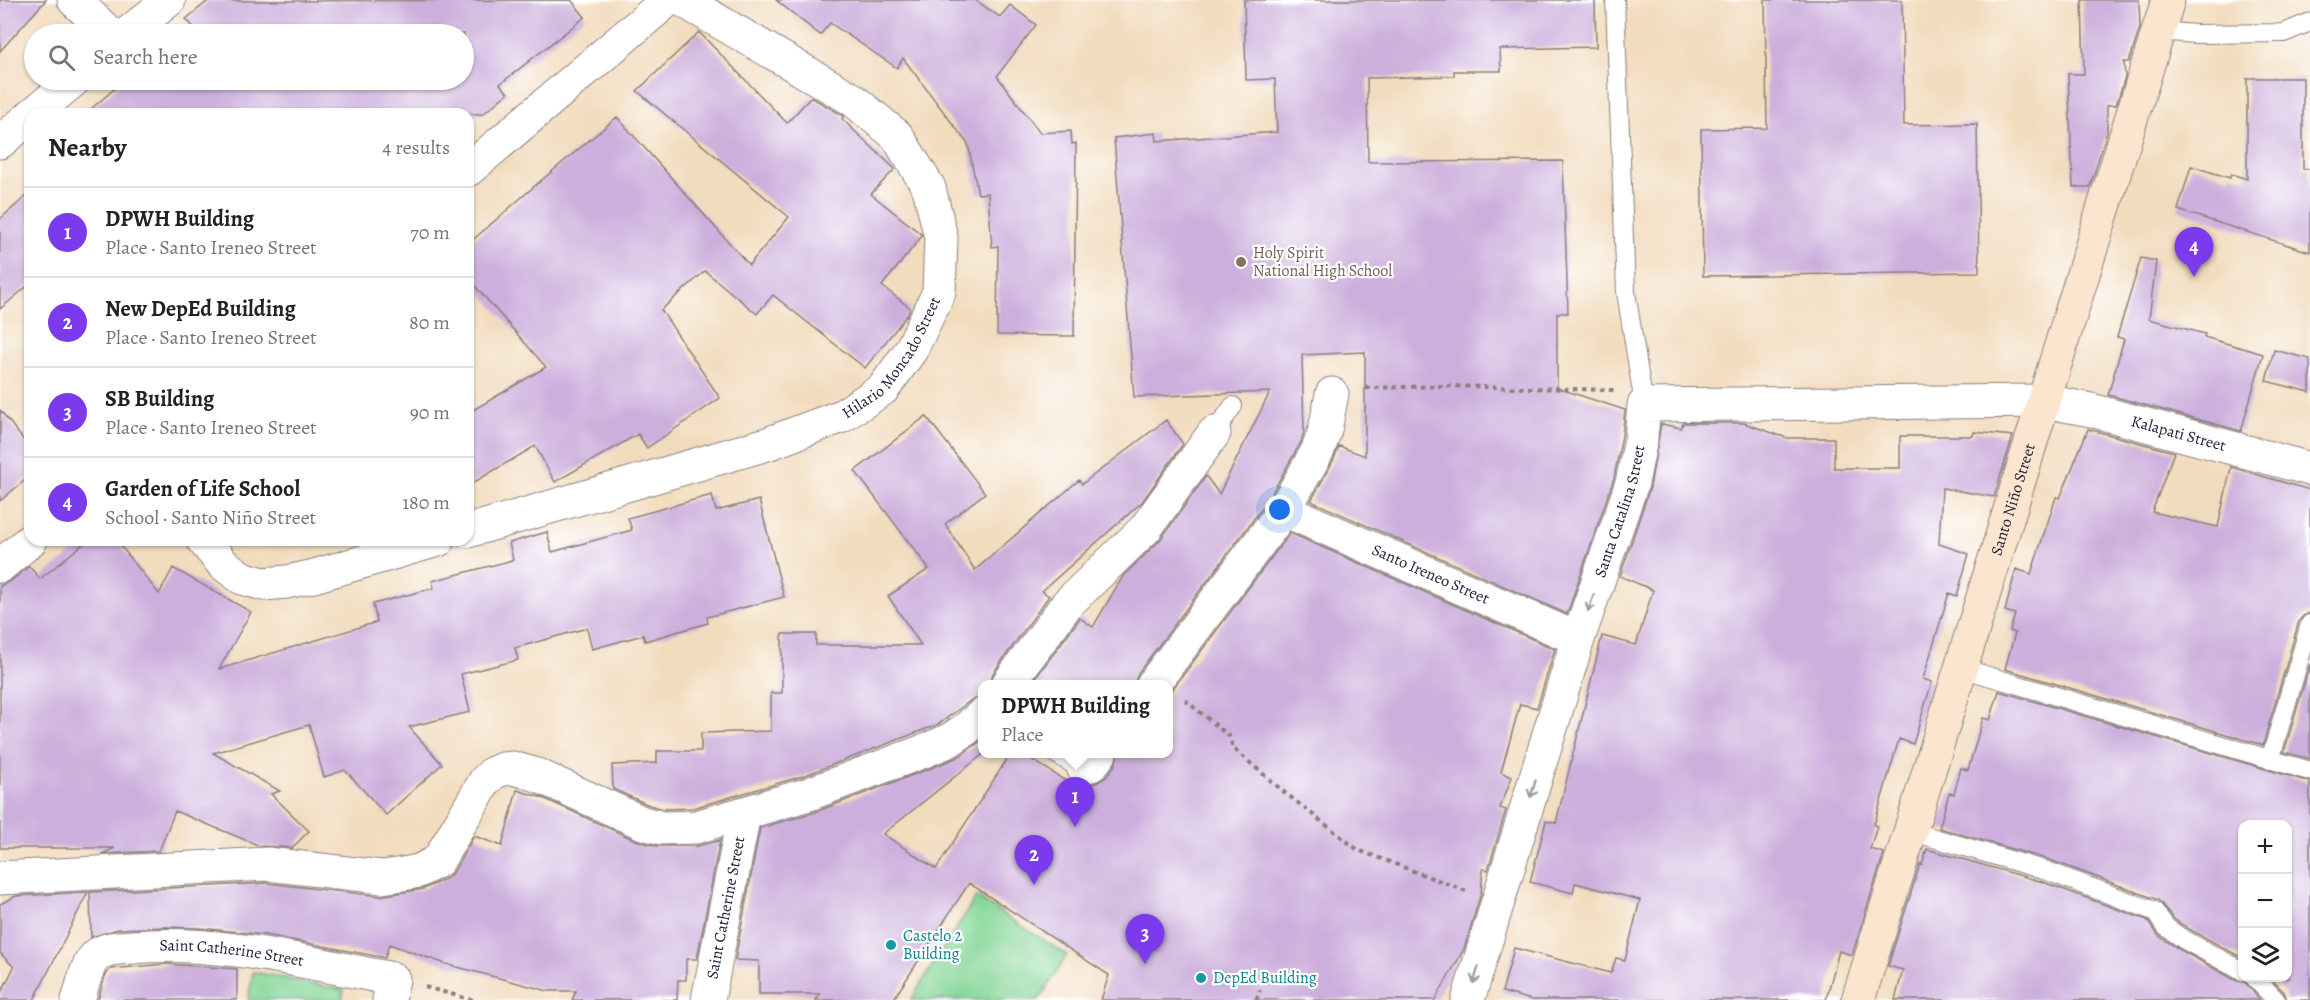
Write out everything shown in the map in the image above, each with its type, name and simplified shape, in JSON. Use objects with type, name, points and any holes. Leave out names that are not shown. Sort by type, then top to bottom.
[{"type":"main road","name":"Santo Niño Street","points":[[1858,1000],[2168,0]]},
{"type":"street","points":[[74,0],[99,24]]},
{"type":"street","points":[[139,24],[169,0]]},
{"type":"street","points":[[474,165],[668,0]]},
{"type":"street","name":"Hilario Moncado Street","points":[[474,529],[767,444],[842,417],[883,389],[911,350],[939,292],[941,237],[929,188],[897,136],[852,99],[682,0]]},
{"type":"street","points":[[40,108],[62,90]]},
{"type":"street","points":[[0,142],[24,122]]},
{"type":"street","points":[[1173,681],[1284,510],[1318,450],[1325,430],[1332,394]]},
{"type":"street","points":[[1644,405],[2044,401]]},
{"type":"street","name":"Kalapati Street","points":[[2044,401],[2091,410],[2310,469]]},
{"type":"street","name":"Santa Catalina Street","points":[[1468,1000],[1578,639],[1632,483],[1641,439],[1644,405]]},
{"type":"street","points":[[1011,680],[1067,604],[1145,530],[1214,433]]},
{"type":"street","name":"Santo Ireneo Street","points":[[1284,510],[1578,639]]},
{"type":"street","points":[[0,566],[24,546]]},
{"type":"street","points":[[208,546],[223,564],[242,578],[263,584],[288,582],[314,576],[417,546]]},
{"type":"street","points":[[0,878],[267,864],[382,876],[411,873],[438,861],[485,781],[493,773],[513,768],[537,775],[643,823],[662,828],[696,827],[809,794],[948,741],[978,718]]},
{"type":"street","name":"Saint Catherine Street","points":[[708,1000],[744,814]]},
{"type":"street","name":"Saint Catherine Street","points":[[78,1000],[89,966],[96,955],[110,948],[152,945],[217,948],[266,955],[391,989]]},
{"type":"lane","points":[[1615,0],[1626,292],[1644,405]]},
{"type":"lane","points":[[2158,31],[2196,34],[2284,33],[2310,22]]},
{"type":"lane","points":[[1214,433],[1233,406]]},
{"type":"lane","points":[[2271,759],[2310,624]]},
{"type":"lane","points":[[1961,668],[2310,771]]},
{"type":"lane","points":[[1910,831],[2047,871],[2154,911],[2166,927],[2182,939],[2238,969]]},
{"type":"lane","points":[[2259,982],[2276,1000]]},
{"type":"path","points":[[1332,394],[1368,388],[1405,386],[1590,388],[1616,390],[1644,405]]},
{"type":"path","points":[[1173,695],[1188,701],[1229,736],[1233,748],[1284,792],[1358,850],[1498,903]]},
{"type":"path","points":[[391,989],[473,1000]]},
{"type":"path","points":[[1256,1000],[1260,990]]},
{"type":"green space","points":[[976,897],[1067,955],[1039,1000],[911,1000]]},
{"type":"green space","points":[[253,972],[344,990],[342,1000],[248,1000]]},
{"type":"building","points":[[0,0],[46,0],[24,24],[0,51]]},
{"type":"building","points":[[571,0],[585,17],[500,84],[508,93],[483,114],[474,114],[474,108],[92,108],[113,90],[474,90],[474,24],[191,24],[186,19],[208,1]]},
{"type":"building","points":[[776,0],[975,0],[1000,17],[1010,5],[1036,25],[997,76],[1040,133],[1071,131],[1072,144],[1076,143],[1074,336],[997,335],[998,246],[992,247],[988,193],[978,194],[968,144],[903,58],[897,68],[830,23],[820,35]]},
{"type":"building","points":[[1244,0],[1595,0],[1596,47],[1500,49],[1501,71],[1454,71],[1454,76],[1367,78],[1368,162],[1563,161],[1568,313],[1557,313],[1557,388],[1625,410],[1614,478],[1567,614],[1311,501],[1339,446],[1365,456],[1365,352],[1302,355],[1304,432],[1301,442],[1268,500],[1138,673],[1136,680],[1034,680],[1080,618],[1093,627],[1123,576],[1160,540],[1206,476],[1219,494],[1270,392],[1134,397],[1114,138],[1156,133],[1157,141],[1277,132],[1275,79],[1246,80]]},
{"type":"building","points":[[1765,0],[1902,0],[1904,125],[1977,124],[1979,272],[1703,276],[1701,129],[1767,128]]},
{"type":"building","points":[[2082,0],[2139,0],[2140,28],[2129,62],[2124,62],[2125,77],[2116,105],[2107,105],[2107,132],[2090,187],[2073,187],[2068,74],[2084,74]]},
{"type":"building","points":[[699,32],[787,123],[811,97],[844,116],[842,119],[895,169],[871,194],[922,236],[882,286],[910,308],[908,314],[865,368],[773,295],[757,314],[705,271],[661,310],[720,398],[647,448],[638,434],[555,482],[535,446],[474,482],[474,409],[546,367],[474,285],[474,239],[537,184],[617,117],[749,265],[789,217],[637,91]]},
{"type":"building","points":[[2247,78],[2303,78],[2303,169],[2310,169],[2310,252],[2178,210],[2191,166],[2230,178],[2231,174],[2247,179]]},
{"type":"building","points":[[24,198],[24,289],[0,309],[0,219]]},
{"type":"building","points":[[2141,258],[2156,261],[2149,319],[2205,334],[2204,337],[2263,354],[2241,431],[2108,395],[2124,339],[2117,337]]},
{"type":"building","points":[[2274,350],[2310,359],[2310,392],[2266,381]]},
{"type":"building","points":[[0,410],[24,440],[24,481],[0,501]]},
{"type":"building","points":[[926,416],[985,493],[945,524],[975,570],[1079,480],[1082,484],[1166,420],[1183,444],[1142,502],[1042,591],[1049,596],[993,673],[991,680],[978,680],[978,698],[970,701],[939,724],[803,776],[693,808],[664,809],[613,789],[612,765],[657,763],[657,751],[701,751],[701,733],[771,731],[771,693],[782,693],[782,634],[816,634],[816,645],[921,645],[888,596],[929,569],[855,471]]},
{"type":"building","points":[[1683,423],[1744,423],[1787,438],[1834,438],[1834,468],[1900,468],[1900,436],[1973,436],[1974,432],[2013,436],[1994,497],[1942,488],[1939,544],[1969,554],[1957,596],[1949,593],[1923,679],[1932,682],[1913,744],[1899,739],[1874,825],[1877,826],[1870,849],[1884,853],[1852,955],[1839,951],[1826,1000],[1532,1000],[1502,992],[1514,948],[1611,973],[1616,958],[1625,960],[1640,900],[1575,883],[1573,893],[1530,882],[1546,821],[1556,823],[1602,636],[1636,645],[1653,590],[1620,576],[1650,487],[1661,424],[1681,428]]},
{"type":"building","points":[[2088,429],[2174,452],[2152,512],[2218,527],[2231,467],[2310,490],[2310,613],[2299,621],[2263,745],[2005,669],[2015,633],[2010,631],[2015,614],[2005,611],[2016,569],[2031,574],[2056,497],[2060,498]]},
{"type":"building","points":[[712,495],[716,511],[759,500],[784,597],[707,617],[708,623],[645,641],[643,635],[592,649],[587,628],[515,648],[518,660],[461,674],[470,712],[409,727],[442,764],[386,815],[345,770],[324,777],[309,725],[213,753],[280,791],[271,794],[309,831],[292,848],[260,846],[175,811],[159,851],[102,854],[115,848],[0,848],[0,586],[12,580],[29,566],[40,579],[81,546],[121,546],[159,594],[173,568],[251,612],[219,669],[377,622],[373,604],[434,588],[432,581],[513,560],[509,543],[547,532],[552,552],[632,530],[628,518]]},
{"type":"building","points":[[1290,533],[1555,649],[1537,708],[1520,704],[1501,772],[1512,777],[1500,808],[1506,810],[1488,870],[1483,869],[1481,893],[1464,949],[1435,1000],[1101,1000],[1109,975],[969,883],[893,1000],[816,1000],[820,994],[759,994],[759,961],[735,960],[760,828],[815,812],[931,768],[958,757],[978,743],[978,758],[883,834],[936,869],[1008,758],[1030,758],[1081,791],[1085,785],[1096,783],[1106,777],[1115,765],[1117,758],[1173,758],[1173,688]]},
{"type":"building","points":[[2310,664],[2310,759],[2284,752]]},
{"type":"building","points":[[1999,691],[2310,782],[2310,1000],[2287,1000],[2284,992],[2274,982],[2292,982],[2292,820],[2238,820],[2238,956],[2174,919],[2158,900],[2050,860],[1939,828],[1949,793],[1954,794],[1961,768],[1968,770],[1983,718],[1990,720]]},
{"type":"building","points":[[517,790],[543,798],[635,840],[657,846],[697,846],[720,840],[697,959],[686,959],[686,980],[678,980],[677,1000],[572,1000],[576,991],[548,991],[446,964],[389,944],[385,958],[266,935],[200,928],[118,929],[91,937],[90,892],[266,883],[380,896],[423,889],[447,878],[454,871],[474,836],[502,846]]},
{"type":"building","points":[[1927,849],[2043,882],[2147,920],[2159,936],[2238,982],[2245,982],[2260,1000],[1895,1000],[1903,970],[1888,966],[1920,864],[1922,865]]},
{"type":"building","points":[[88,892],[34,1000],[0,1000],[0,995],[14,967],[0,953],[0,904],[16,896]]},
{"type":"building","points":[[166,964],[237,969],[237,1000],[98,1000],[105,976],[110,969]]},
{"type":"place","name":"Holy Spirit National High School","points":[[1241,262]]},
{"type":"place","name":"Garden of Life School","points":[[2194,277]]},
{"type":"place","name":"DPWH Building","points":[[1075,827]]},
{"type":"place","name":"New DepEd Building","points":[[1034,885]]},
{"type":"place","name":"Castelo 2 Building","points":[[891,945]]},
{"type":"place","name":"SB Building","points":[[1145,964]]},
{"type":"place","name":"DepEd Building","points":[[1201,978]]}]
